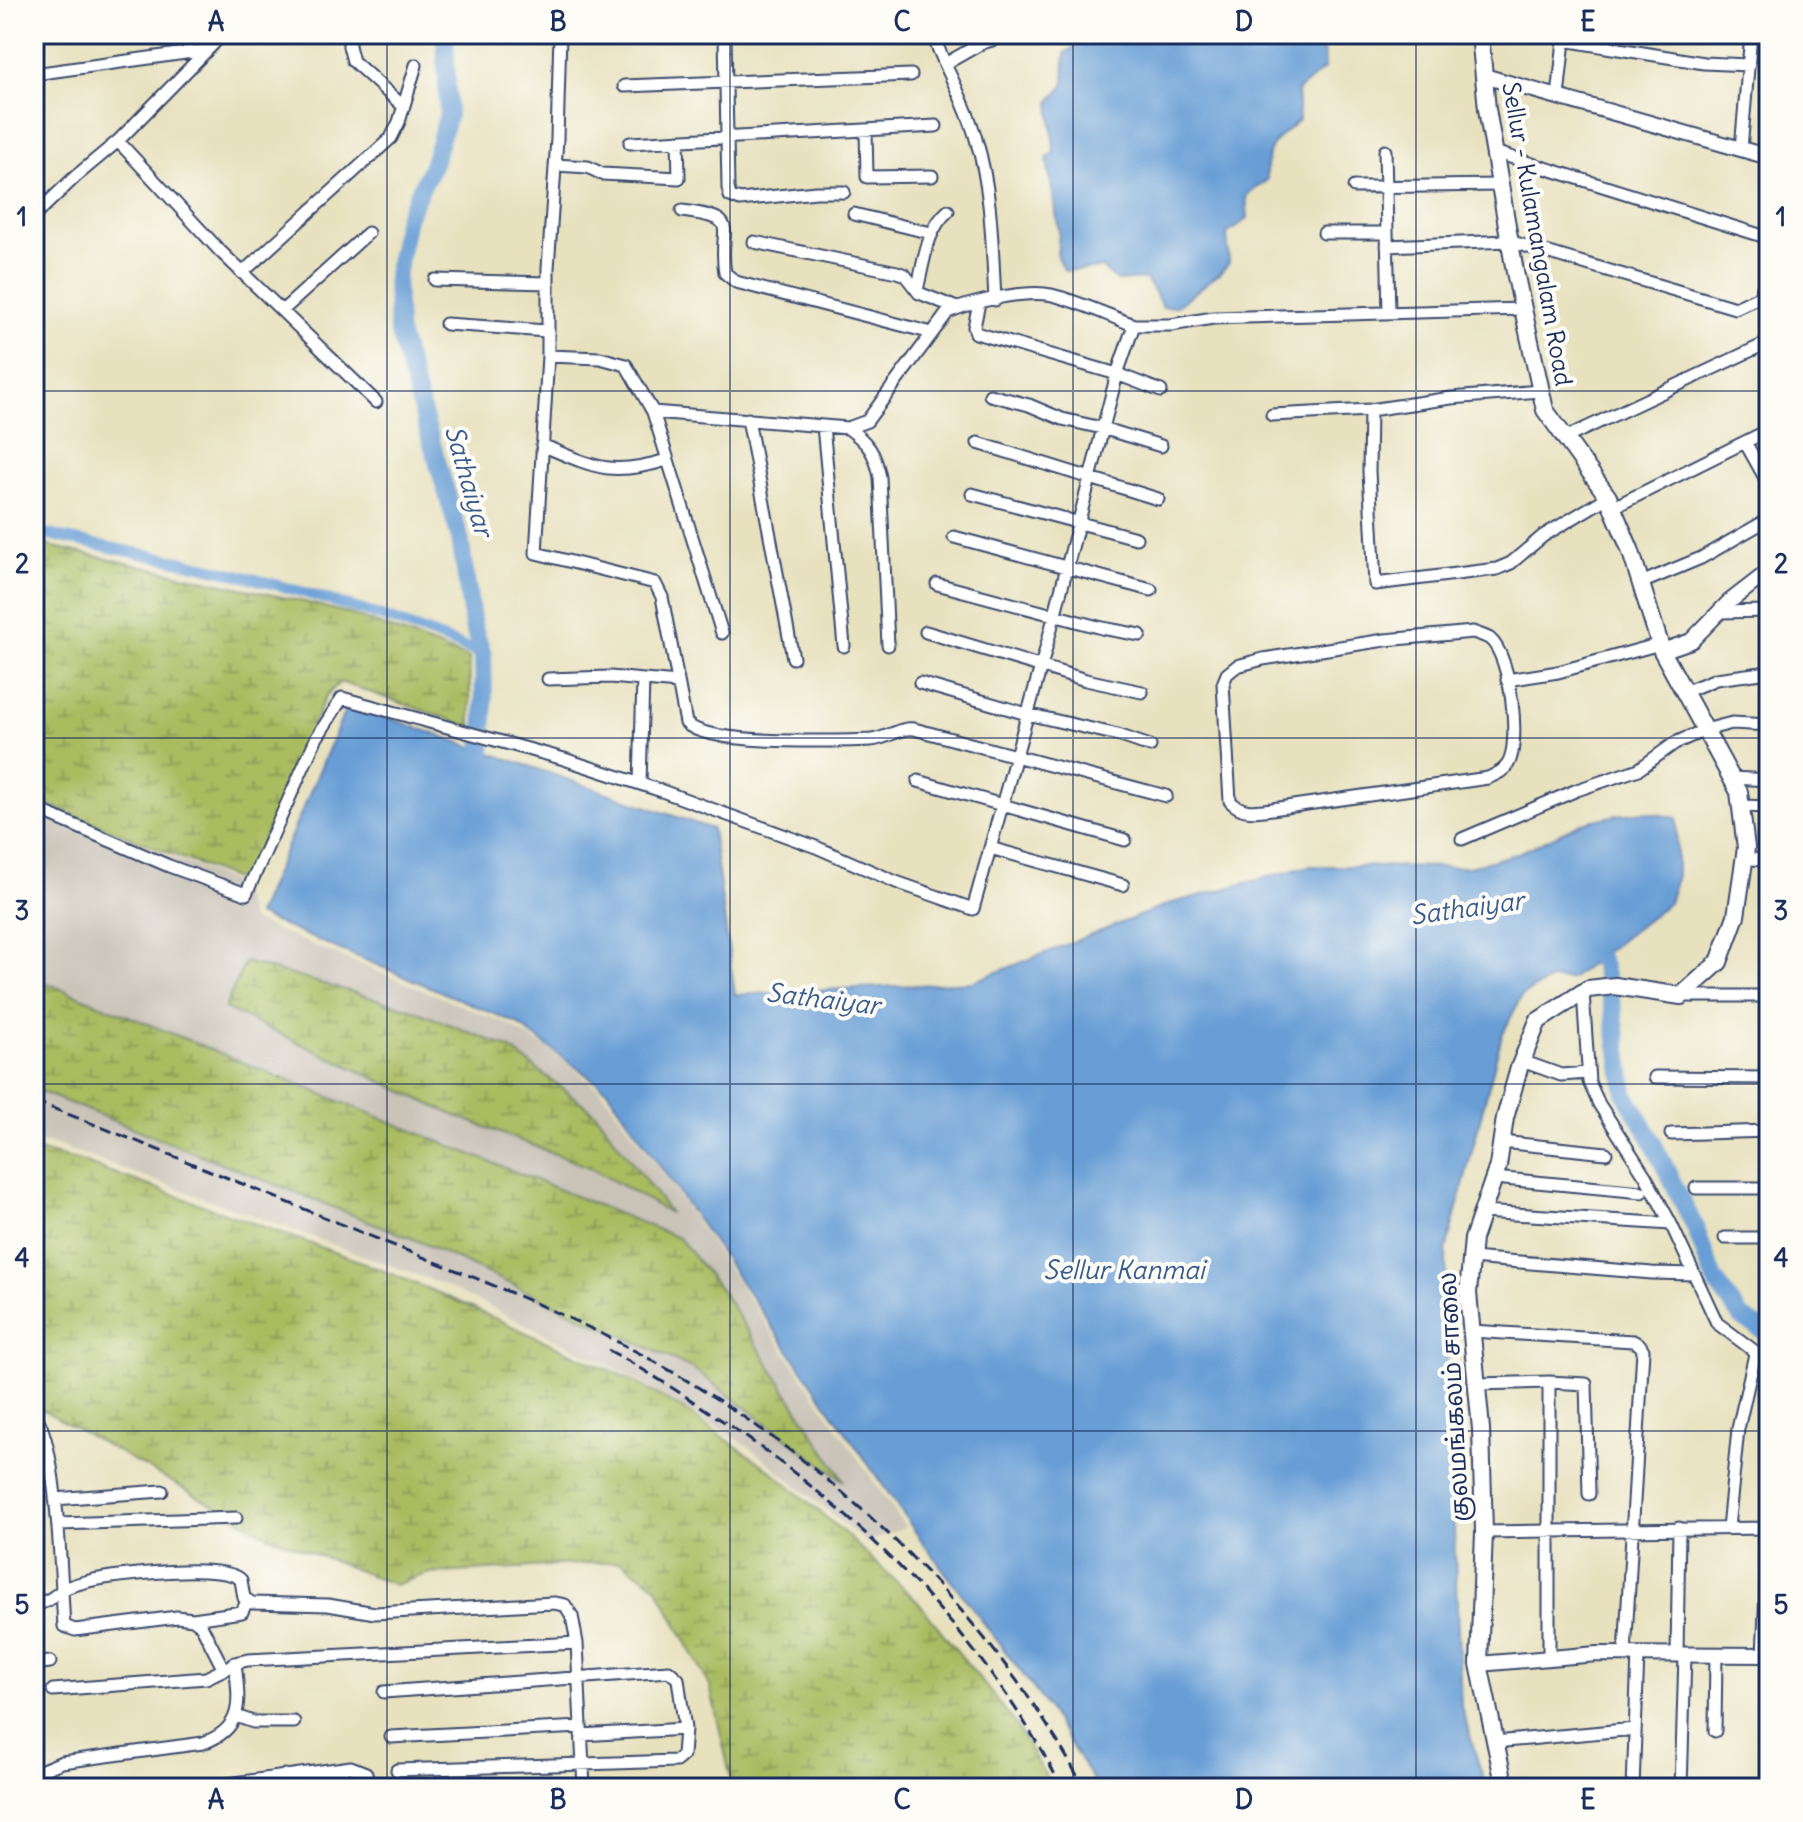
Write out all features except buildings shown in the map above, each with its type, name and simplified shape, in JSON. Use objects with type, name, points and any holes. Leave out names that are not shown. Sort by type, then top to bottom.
[{"type":"main road","name":"Sellur - Kulamangalam Road","points":[[1480,34],[1494,152],[1509,241],[1545,410],[1610,502],[1630,549],[1661,648],[1739,792],[1746,848],[1736,916],[1719,962],[1681,996]]},
{"type":"main road","name":"குலமங்கலம் சாலை","points":[[1505,1788],[1479,1664],[1484,1532],[1477,1384],[1468,1293],[1473,1239],[1494,1178],[1505,1118],[1538,1021],[1585,990],[1615,986],[1681,996]]},
{"type":"street","points":[[187,34],[189,52]]},
{"type":"street","points":[[36,214],[118,141],[223,34]]},
{"type":"street","points":[[349,34],[353,61],[403,106]]},
{"type":"street","points":[[560,34],[548,283],[548,356],[536,553],[655,583],[662,597],[686,723],[700,733],[775,740],[855,741],[883,740],[902,730],[1017,755],[1166,796]]},
{"type":"street","points":[[725,34],[728,188],[735,199],[844,192]]},
{"type":"street","points":[[932,34],[976,136],[991,220],[995,300]]},
{"type":"street","points":[[945,64],[980,38],[1011,34]]},
{"type":"street","points":[[1741,149],[1751,34]]},
{"type":"street","points":[[1558,97],[1564,40],[1704,63],[1749,65]]},
{"type":"street","points":[[34,74],[207,50]]},
{"type":"street","points":[[242,273],[391,138],[397,129],[416,65]]},
{"type":"street","points":[[624,86],[911,75]]},
{"type":"street","points":[[1484,76],[1769,157]]},
{"type":"street","points":[[630,143],[936,126]]},
{"type":"street","points":[[866,130],[867,177],[932,176]]},
{"type":"street","points":[[555,165],[588,167],[602,174],[679,178],[678,140]]},
{"type":"street","points":[[118,141],[242,273],[376,402]]},
{"type":"street","points":[[1385,151],[1389,313]]},
{"type":"street","points":[[1494,152],[1769,238]]},
{"type":"street","points":[[1354,187],[1500,185]]},
{"type":"street","points":[[34,187],[36,214]]},
{"type":"street","points":[[682,211],[721,219],[724,227],[725,273],[736,282],[932,333]]},
{"type":"street","points":[[917,290],[931,233],[935,223],[948,211]]},
{"type":"street","points":[[854,214],[931,233]]},
{"type":"street","points":[[282,311],[368,233]]},
{"type":"street","points":[[1324,233],[1387,239],[1509,241],[1735,308],[1759,297],[1769,274]]},
{"type":"street","points":[[754,242],[897,272],[905,275],[917,290],[928,297],[957,308]]},
{"type":"street","points":[[435,280],[548,283]]},
{"type":"street","points":[[653,412],[848,428],[867,421],[948,312],[1024,295],[1051,295],[1134,325],[1171,325],[1213,318],[1523,309]]},
{"type":"street","points":[[1759,297],[1769,309]]},
{"type":"street","points":[[979,303],[974,327],[976,333],[1117,374],[1161,391]]},
{"type":"street","points":[[446,324],[547,331]]},
{"type":"street","points":[[34,808],[169,866],[246,894],[316,739],[342,698],[640,783],[816,847],[896,882],[973,909],[1041,666],[1102,428],[1134,325]]},
{"type":"street","points":[[1565,438],[1769,342]]},
{"type":"street","points":[[548,356],[600,358],[626,365],[653,412],[722,633]]},
{"type":"street","points":[[1272,415],[1370,410],[1451,398],[1540,391]]},
{"type":"street","points":[[990,395],[1029,405],[1062,419],[1161,446]]},
{"type":"street","points":[[1370,410],[1369,471],[1375,584],[1497,569],[1511,563],[1543,536],[1769,430]]},
{"type":"street","points":[[748,419],[793,658]]},
{"type":"street","points":[[823,426],[844,646]]},
{"type":"street","points":[[848,428],[867,443],[876,457],[880,477],[888,645]]},
{"type":"street","points":[[1745,442],[1769,485]]},
{"type":"street","points":[[978,443],[1158,499]]},
{"type":"street","points":[[542,445],[594,467],[615,470],[667,460]]},
{"type":"street","points":[[972,494],[1136,538]]},
{"type":"street","points":[[1641,583],[1701,558],[1769,519]]},
{"type":"street","points":[[954,537],[1151,590]]},
{"type":"street","points":[[1507,680],[1558,672],[1691,641],[1719,612],[1769,571]]},
{"type":"street","points":[[937,584],[1102,628],[1140,635]]},
{"type":"street","points":[[1719,612],[1769,611]]},
{"type":"street","points":[[926,632],[1086,680],[1142,692]]},
{"type":"street","points":[[1473,632],[1490,638],[1498,649],[1507,680],[1514,748],[1504,770],[1488,778],[1251,811],[1237,809],[1230,801],[1223,684],[1227,674],[1237,666],[1385,640],[1473,632]]},
{"type":"street","points":[[1684,692],[1716,679],[1769,672]]},
{"type":"street","points":[[548,679],[610,677],[678,683]]},
{"type":"street","points":[[640,783],[643,680]]},
{"type":"street","points":[[920,683],[1150,746]]},
{"type":"street","points":[[1462,839],[1577,790],[1639,769],[1675,743],[1705,730],[1732,723],[1769,725]]},
{"type":"street","points":[[1732,778],[1769,780]]},
{"type":"street","points":[[918,781],[1125,840]]},
{"type":"street","points":[[1741,806],[1769,807]]},
{"type":"street","points":[[990,848],[1123,885]]},
{"type":"street","points":[[1745,858],[1769,861]]},
{"type":"street","points":[[1585,990],[1589,1082],[1599,1104],[1646,1177],[1717,1323],[1769,1362]]},
{"type":"street","points":[[1681,996],[1769,996]]},
{"type":"street","points":[[1522,1061],[1561,1075],[1588,1073]]},
{"type":"street","points":[[1655,1077],[1769,1078]]},
{"type":"street","points":[[1671,1134],[1769,1131]]},
{"type":"street","points":[[1501,1142],[1606,1153]]},
{"type":"street","points":[[1494,1178],[1642,1192]]},
{"type":"street","points":[[1696,1188],[1769,1188]]},
{"type":"street","points":[[1482,1212],[1671,1224]]},
{"type":"street","points":[[1725,1238],[1769,1238]]},
{"type":"street","points":[[1471,1258],[1694,1274]]},
{"type":"street","points":[[1472,1331],[1633,1341],[1640,1345],[1644,1360],[1633,1528],[1633,1788]]},
{"type":"street","points":[[1728,1528],[1738,1429],[1755,1354]]},
{"type":"street","points":[[1549,1382],[1549,1658]]},
{"type":"street","points":[[1477,1384],[1580,1382],[1587,1387],[1589,1494]]},
{"type":"street","points":[[34,1414],[44,1430],[59,1524],[61,1590],[64,1626],[75,1630],[177,1617],[193,1619],[242,1612],[247,1601],[241,1580],[232,1573],[178,1570],[91,1581],[61,1590],[54,1599],[34,1605]]},
{"type":"street","points":[[34,1462],[49,1461]]},
{"type":"street","points":[[55,1499],[162,1491]]},
{"type":"street","points":[[59,1524],[236,1518]]},
{"type":"street","points":[[1679,1528],[1681,1788]]},
{"type":"street","points":[[1479,1664],[1632,1654],[1766,1655],[1769,1528],[1484,1532]]},
{"type":"street","points":[[247,1601],[328,1605],[375,1613],[554,1603],[570,1609],[577,1643],[584,1788]]},
{"type":"street","points":[[193,1619],[201,1625],[224,1670]]},
{"type":"street","points":[[53,1690],[206,1678],[248,1660],[577,1643]]},
{"type":"street","points":[[1715,1731],[1716,1655]]},
{"type":"street","points":[[34,1664],[50,1662]]},
{"type":"street","points":[[42,1788],[34,1774],[62,1762],[203,1743],[226,1732],[236,1716],[238,1693],[235,1663]]},
{"type":"street","points":[[384,1692],[673,1672],[678,1679],[685,1729],[683,1755],[676,1761],[397,1770]]},
{"type":"street","points":[[236,1716],[253,1722],[294,1722]]},
{"type":"street","points":[[391,1737],[685,1729]]},
{"type":"street","points":[[1495,1742],[1635,1729]]},
{"type":"street","points":[[199,1788],[286,1782],[351,1767],[366,1773],[369,1788]]},
{"type":"shaded area","points":[[34,801],[238,884],[251,920],[505,1023],[550,1050],[601,1091],[659,1168],[905,1527],[867,1543],[748,1446],[613,1367],[442,1284],[54,1144],[34,1141]]},
{"type":"green space","points":[[34,540],[49,546],[350,614],[469,658],[471,727],[340,682],[325,697],[246,879],[240,881],[34,799]]},
{"type":"green space","points":[[245,962],[408,1008],[509,1048],[595,1113],[670,1213],[589,1167],[451,1114],[225,1008]]},
{"type":"green space","points":[[34,978],[679,1238],[724,1294],[844,1481],[694,1369],[416,1240],[34,1089]]},
{"type":"green space","points":[[34,1150],[77,1160],[359,1261],[441,1294],[629,1379],[684,1410],[769,1469],[841,1530],[917,1601],[1012,1719],[1053,1788],[733,1788],[710,1686],[656,1586],[621,1561],[426,1574],[395,1585],[267,1535],[34,1405]]},
{"type":"water","points":[[1093,34],[1318,34],[1316,46],[1324,53],[1325,68],[1297,91],[1299,120],[1273,145],[1268,159],[1267,180],[1246,196],[1248,218],[1227,234],[1229,263],[1177,306],[1163,307],[1146,279],[1117,281],[1102,268],[1065,271],[1057,257],[1059,231],[1047,159],[1054,152],[1050,101],[1064,86],[1065,53]]},
{"type":"water","name":"Sellur Kanmai","points":[[348,704],[712,829],[735,995],[972,982],[1169,904],[1309,866],[1469,867],[1519,853],[1581,823],[1645,812],[1677,818],[1677,875],[1669,903],[1571,979],[1550,980],[1522,995],[1502,1035],[1446,1251],[1461,1706],[1486,1788],[1098,1788],[1043,1701],[926,1547],[607,1090],[516,1023],[257,915]]},
{"type":"waterway","name":"Sathaiyar","points":[[445,34],[448,115],[432,166],[407,217],[396,276],[398,330],[460,538],[473,626],[483,655],[481,775]]},
{"type":"waterway","points":[[34,531],[260,580],[410,626],[483,655]]},
{"type":"waterway","name":"Sathaiyar","points":[[1580,942],[1599,957],[1603,967],[1613,1009],[1625,1094],[1695,1227],[1714,1279],[1741,1317],[1769,1334]]},
{"type":"railway","points":[[34,1101],[534,1303],[637,1352],[705,1392],[771,1436],[833,1485],[892,1538],[947,1595],[998,1655],[1044,1720],[1084,1788]]},
{"type":"railway","points":[[608,1350],[664,1383],[806,1482],[905,1572],[991,1674],[1029,1730],[1062,1788]]}]
